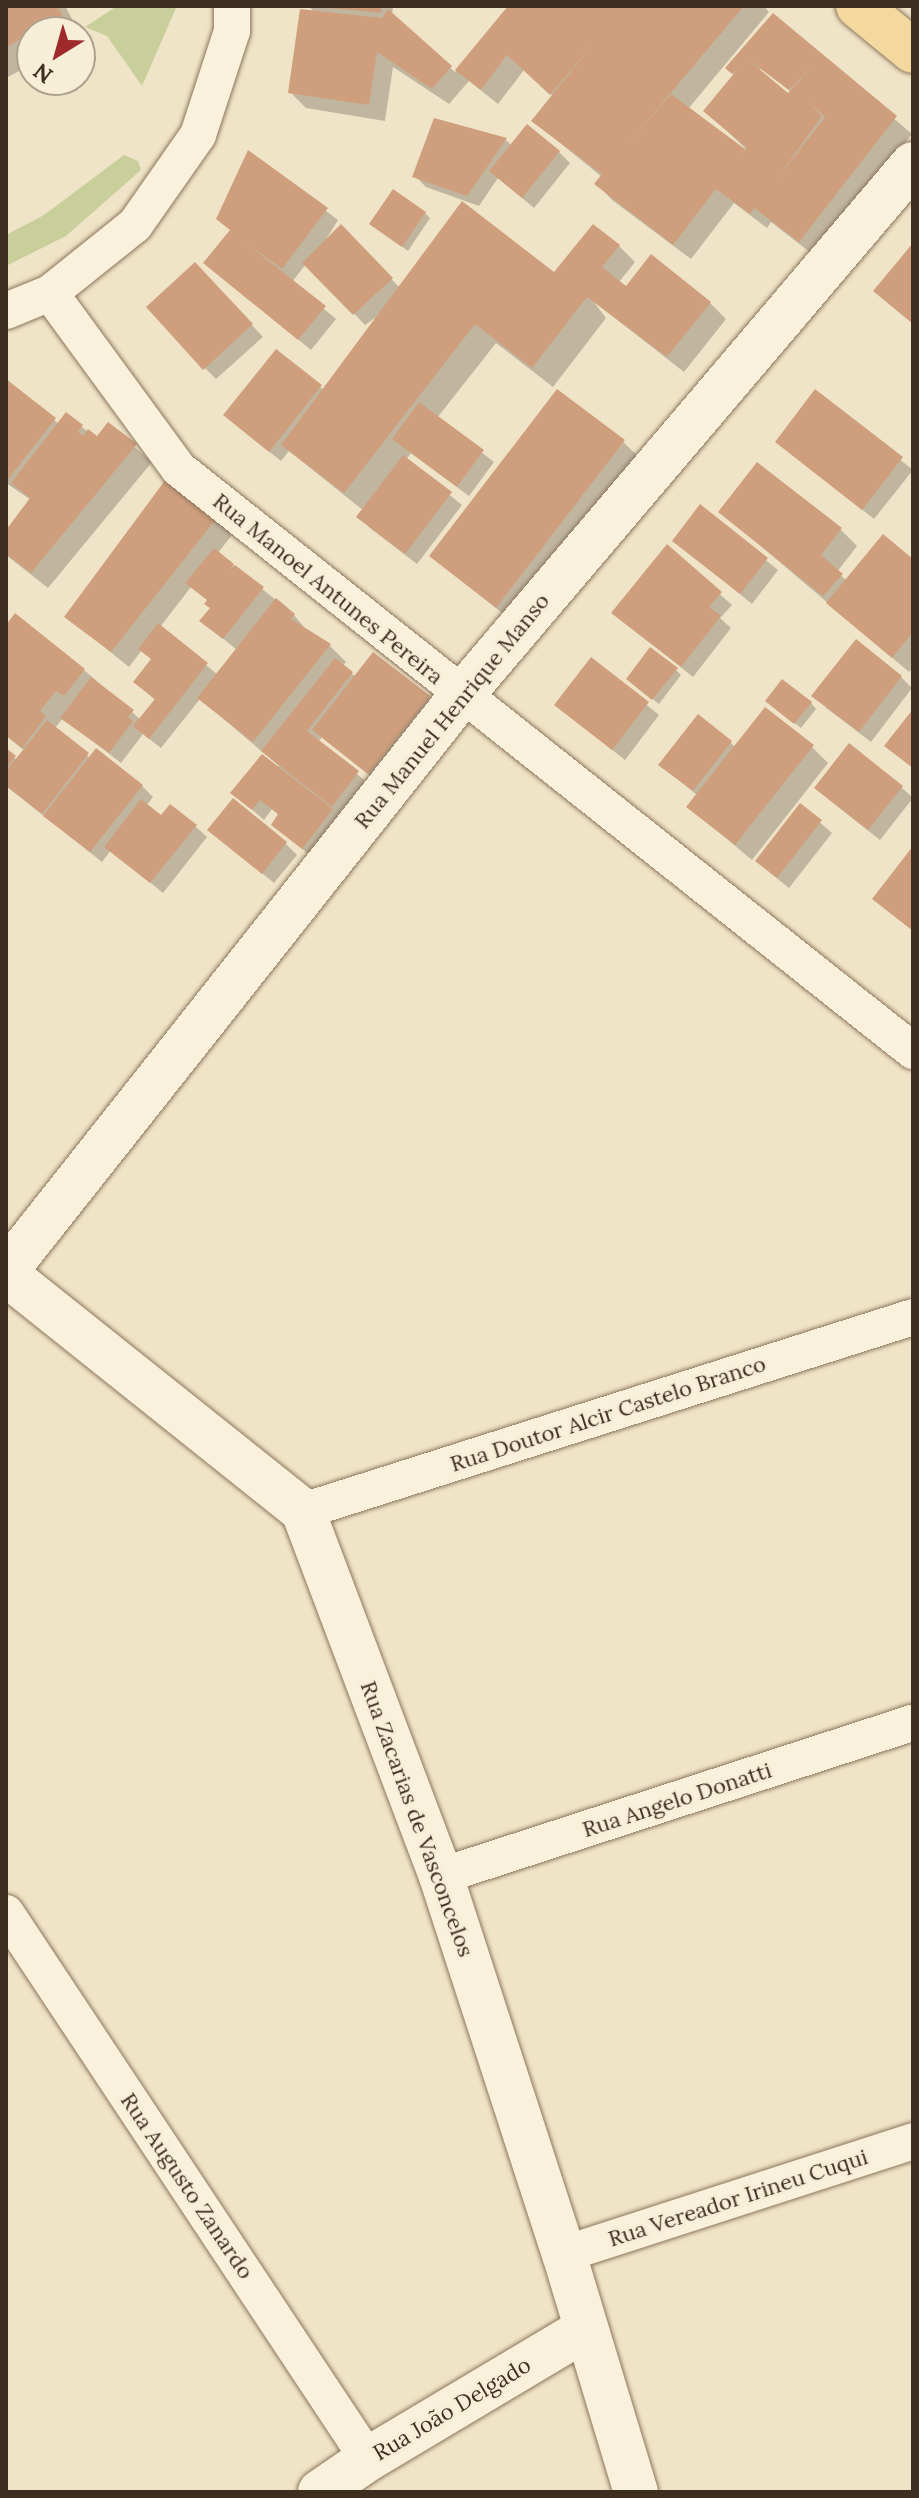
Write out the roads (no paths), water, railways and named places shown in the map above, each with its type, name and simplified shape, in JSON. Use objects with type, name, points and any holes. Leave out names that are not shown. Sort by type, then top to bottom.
[{"type":"main road","points":[[858,6],[913,51]]},
{"type":"street","points":[[6,311],[50,293],[135,225],[198,135],[232,31],[232,6]]},
{"type":"street","name":"Rua Manuel Henrique Manso","points":[[6,1272],[461,696],[913,164]]},
{"type":"street","name":"Rua Manoel Antunes Pereira","points":[[50,293],[179,469],[461,696],[913,1051]]},
{"type":"street","points":[[6,1272],[303,1511]]},
{"type":"street","name":"Rua Doutor Alcir Castelo Branco","points":[[303,1511],[913,1317]]},
{"type":"street","name":"Rua Zacarias de Vasconcelos","points":[[303,1511],[441,1876],[564,2254],[636,2492]]},
{"type":"street","name":"Rua Angelo Donatti","points":[[441,1876],[913,1723]]},
{"type":"street","name":"Rua Augusto Zanardo","points":[[6,1913],[368,2459]]},
{"type":"street","name":"Rua Vereador Irineu Cuqui","points":[[564,2254],[913,2141]]},
{"type":"street","name":"Rua João Delgado","points":[[320,2492],[368,2459],[586,2329]]}]
